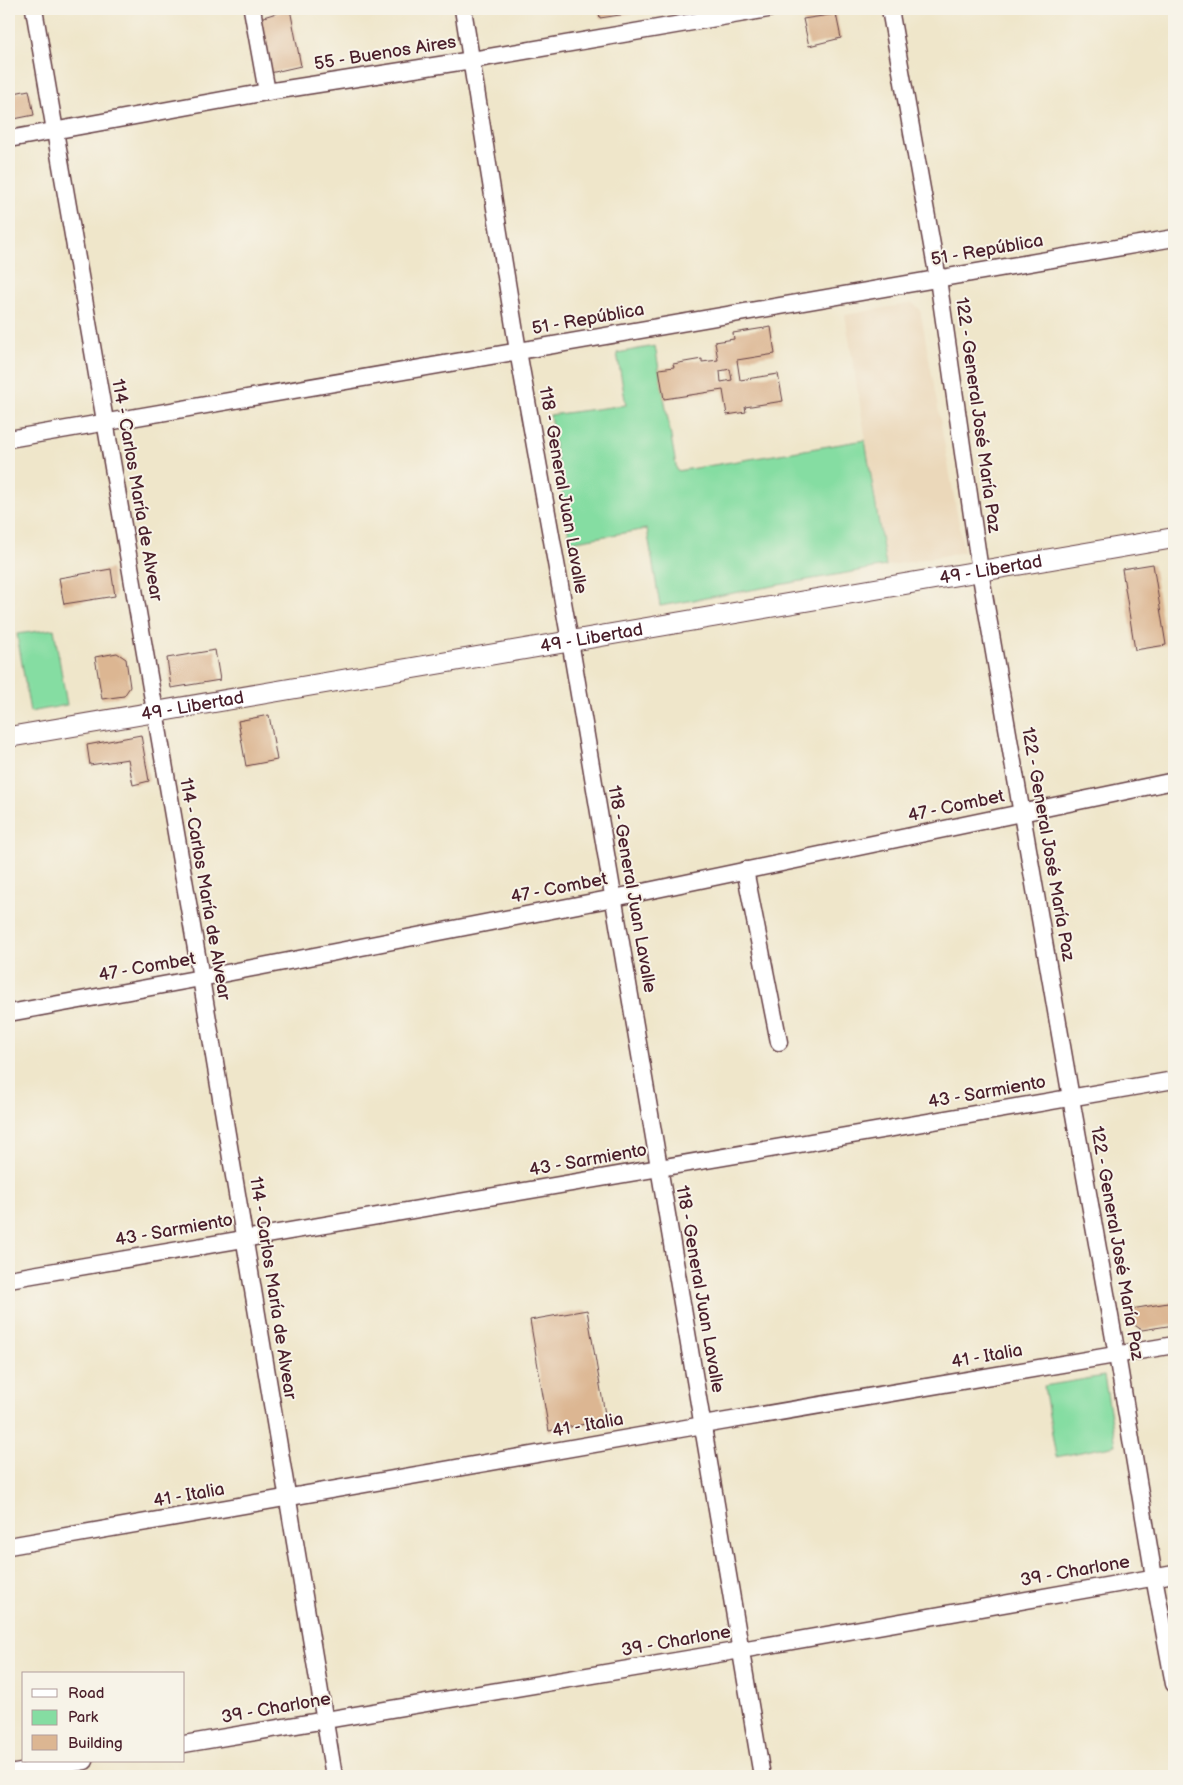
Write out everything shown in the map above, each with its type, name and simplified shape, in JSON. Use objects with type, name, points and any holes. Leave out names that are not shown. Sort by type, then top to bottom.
[{"type":"street","name":"114 - Carlos María de Alvear","points":[[34,9],[201,978],[334,1776]]},
{"type":"street","points":[[252,9],[267,92]]},
{"type":"street","name":"118 - General Juan Lavalle","points":[[463,9],[518,351],[570,641],[762,1776]]},
{"type":"street","name":"55 - Buenos Aires","points":[[9,139],[267,92],[472,60],[768,9]]},
{"type":"street","name":"122 - General José María Paz","points":[[890,9],[938,279],[980,571],[1174,1684]]},
{"type":"street","name":"51 - República","points":[[9,439],[1174,238]]},
{"type":"street","name":"49 - Libertad","points":[[9,737],[1174,538]]},
{"type":"street","name":"47 - Combet","points":[[9,1012],[201,978],[614,898],[1174,781]]},
{"type":"street","points":[[745,870],[779,1042]]},
{"type":"street","name":"43 - Sarmiento","points":[[9,1279],[1174,1080]]},
{"type":"street","name":"41 - Italia","points":[[9,1546],[1174,1345]]},
{"type":"street","name":"39 - Charlone","points":[[185,1744],[741,1650],[1174,1574]]},
{"type":"street","points":[[9,1774],[79,1762]]},
{"type":"shaded area","points":[[912,303],[920,309],[964,552],[887,566],[845,315]]},
{"type":"green space","points":[[655,346],[677,471],[865,440],[886,566],[660,606],[647,529],[570,542],[550,415],[626,405],[617,353]]},
{"type":"green space","points":[[54,629],[67,705],[30,712],[17,634]]},
{"type":"green space","points":[[1104,1376],[1116,1445],[1056,1457],[1044,1386]]},
{"type":"building","points":[[290,9],[301,66],[270,73],[260,18]]},
{"type":"building","points":[[598,9],[632,9],[633,13],[600,18]]},
{"type":"building","points":[[836,14],[841,38],[809,46],[803,19]]},
{"type":"building","points":[[29,90],[34,115],[9,120],[9,94]]},
{"type":"building","points":[[771,327],[775,354],[737,360],[740,380],[778,374],[783,401],[745,407],[746,412],[727,415],[723,390],[664,399],[659,369],[674,367],[673,364],[702,359],[702,362],[718,360],[715,342],[734,339],[733,333]],"holes":[[[730,369],[732,380],[721,382],[720,371]]]},
{"type":"building","points":[[1153,564],[1166,645],[1135,650],[1122,569]]},
{"type":"building","points":[[111,569],[115,596],[64,604],[59,578]]},
{"type":"building","points":[[215,650],[220,680],[171,688],[167,658]]},
{"type":"building","points":[[117,653],[126,659],[130,687],[124,696],[102,699],[95,657]]},
{"type":"building","points":[[269,715],[277,760],[246,766],[238,721]]},
{"type":"building","points":[[141,735],[149,781],[133,785],[128,759],[90,765],[87,745]]},
{"type":"building","points":[[1174,1302],[1174,1325],[1142,1330],[1133,1324],[1131,1309]]},
{"type":"building","points":[[587,1310],[606,1420],[549,1431],[530,1320]]}]
